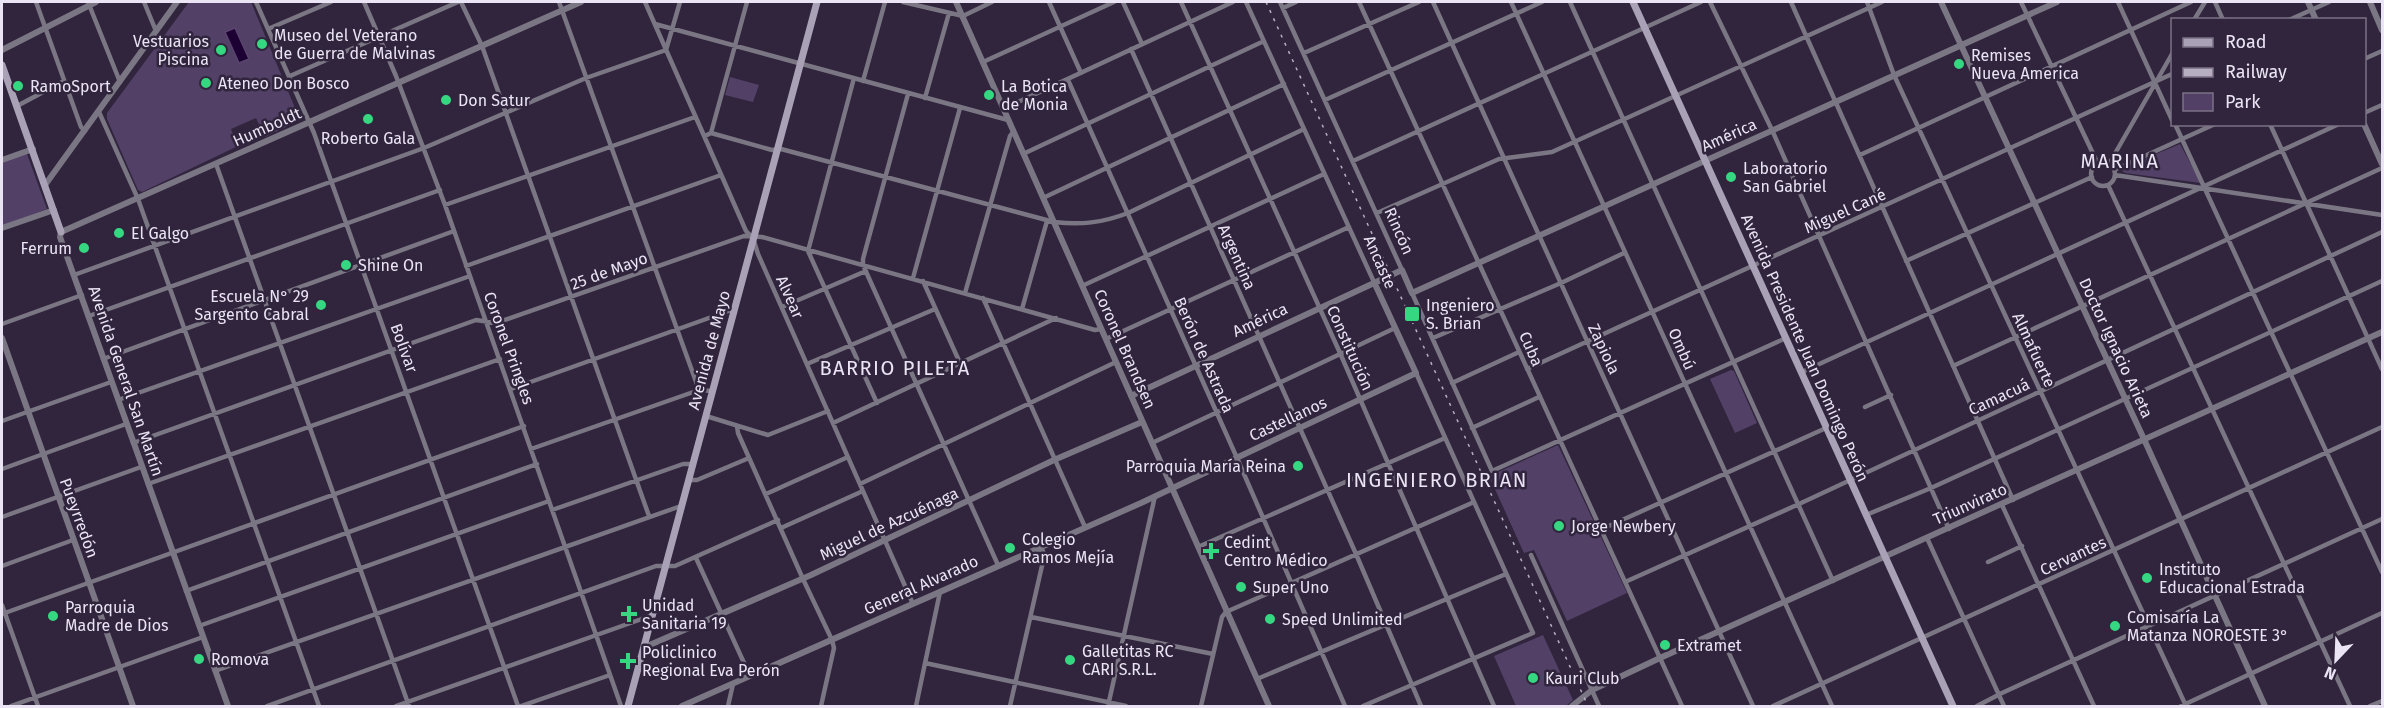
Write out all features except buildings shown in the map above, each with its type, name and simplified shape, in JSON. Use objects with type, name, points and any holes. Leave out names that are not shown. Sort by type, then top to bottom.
[{"type":"main road","name":"Avenida de Mayo","points":[[628,706],[817,2]]},
{"type":"main road","name":"Avenida Presidente Juan Domingo Perón","points":[[1632,2],[1953,706]]},
{"type":"main road","name":"Avenida General San Martín","points":[[2,65],[61,232]]},
{"type":"street","points":[[36,2],[81,127],[85,131]]},
{"type":"street","points":[[144,2],[156,31]]},
{"type":"street","points":[[45,185],[177,2]]},
{"type":"street","name":"Bolívar","points":[[256,2],[290,76],[332,181],[443,498],[520,706]]},
{"type":"street","points":[[268,30],[331,2]]},
{"type":"street","name":"Coronel Pringles","points":[[363,2],[399,82],[440,190],[621,706]]},
{"type":"street","points":[[290,76],[460,2],[482,46],[649,516]]},
{"type":"street","points":[[559,2],[699,390]]},
{"type":"street","name":"Humboldt","points":[[61,232],[582,2]]},
{"type":"street","name":"Alvear","points":[[645,2],[746,231],[753,238],[758,254],[913,604]]},
{"type":"street","points":[[74,275],[423,148],[586,78],[666,50],[680,2]]},
{"type":"street","points":[[711,133],[747,2]]},
{"type":"street","points":[[863,81],[885,2]]},
{"type":"street","points":[[903,2],[963,16],[992,2]]},
{"type":"street","name":"Coronel Brandsen","points":[[956,2],[1043,198],[1051,221],[1269,706]]},
{"type":"street","points":[[1049,2],[1081,73]]},
{"type":"street","points":[[983,62],[1114,2]]},
{"type":"street","points":[[1123,2],[1142,44]]},
{"type":"street","name":"Constitución","points":[[1181,2],[1340,353],[1494,706]]},
{"type":"street","points":[[1003,109],[1233,2]]},
{"type":"street","name":"Ancaste","points":[[1246,2],[1533,633],[1474,660]]},
{"type":"street","name":"Rincón","points":[[1280,2],[1492,471],[1560,441]]},
{"type":"street","points":[[1283,8],[1296,2]]},
{"type":"street","name":"Cuba","points":[[1359,2],[1682,706]]},
{"type":"street","points":[[1304,53],[1419,2]]},
{"type":"street","name":"Zapiola","points":[[1433,2],[1753,706]]},
{"type":"street","name":"Ombú","points":[[1511,2],[1832,706]]},
{"type":"street","points":[[1325,100],[1542,2]]},
{"type":"street","points":[[1570,2],[1833,581]]},
{"type":"street","points":[[1353,161],[1701,2]]},
{"type":"street","points":[[1710,2],[1772,130],[1949,529]]},
{"type":"street","points":[[1791,2],[2013,500]]},
{"type":"street","points":[[1377,213],[1505,157],[1548,153],[1807,36],[1868,4],[1882,2]]},
{"type":"street","name":"Doctor Ignacio Arieta","points":[[1941,2],[2265,706]]},
{"type":"street","points":[[2021,2],[2029,14],[2098,164]]},
{"type":"street","name":"América","points":[[1412,293],[2056,2]]},
{"type":"street","points":[[2118,2],[2171,118]]},
{"type":"street","points":[[1860,155],[2191,2]]},
{"type":"street","points":[[2195,18],[2205,2]]},
{"type":"street","points":[[2215,2],[2222,18]]},
{"type":"street","points":[[2308,2],[2315,18]]},
{"type":"street","points":[[2293,18],[2329,2]]},
{"type":"street","points":[[2370,2],[2382,30]]},
{"type":"street","points":[[2,50],[91,3],[120,82]]},
{"type":"street","name":"Almafuerte","points":[[1868,4],[1894,75],[1918,129],[2184,706]]},
{"type":"street","points":[[925,98],[949,14]]},
{"type":"street","points":[[656,24],[1008,120]]},
{"type":"street","points":[[1023,154],[1264,41]]},
{"type":"street","name":"Argentina","points":[[1131,49],[1356,554],[1421,706]]},
{"type":"street","points":[[2366,58],[2382,51]]},
{"type":"street","points":[[2109,164],[2171,56]]},
{"type":"street","name":"Miguel Cané","points":[[1527,369],[2171,74]]},
{"type":"street","points":[[854,78],[808,251],[877,404]]},
{"type":"street","name":"Berón de Astrada","points":[[1068,80],[1148,256],[1345,706]]},
{"type":"street","points":[[17,106],[64,81]]},
{"type":"street","points":[[1043,198],[1284,84]]},
{"type":"street","points":[[909,94],[863,259],[998,566]]},
{"type":"street","points":[[2366,112],[2382,105]]},
{"type":"street","points":[[912,278],[960,108]]},
{"type":"street","points":[[99,112],[138,198],[319,706]]},
{"type":"street","points":[[445,205],[695,117]]},
{"type":"street","points":[[2176,126],[2382,572]]},
{"type":"street","points":[[2114,172],[2211,126]]},
{"type":"street","points":[[2271,126],[2382,369]]},
{"type":"street","points":[[1802,372],[2335,126]]},
{"type":"street","points":[[2365,126],[2382,164]]},
{"type":"street","points":[[705,136],[711,133],[832,161],[1051,221],[1091,224],[1128,213],[1304,129]]},
{"type":"street","points":[[964,293],[1013,132]]},
{"type":"street","points":[[2,160],[33,149]]},
{"type":"street","points":[[216,164],[408,705]]},
{"type":"street","points":[[2098,164],[2109,164],[2114,172],[2112,181],[2108,185],[2099,185],[2092,177],[2093,168],[2098,164]]},
{"type":"street","points":[[1953,366],[2382,168]]},
{"type":"street","points":[[2114,172],[2382,216]]},
{"type":"street","points":[[1082,286],[1324,174]]},
{"type":"street","points":[[466,266],[721,175]]},
{"type":"street","points":[[1906,261],[2092,177]]},
{"type":"street","points":[[2108,185],[2350,706]]},
{"type":"street","points":[[89,316],[440,190]]},
{"type":"street","points":[[2,228],[54,210]]},
{"type":"street","points":[[1022,309],[1051,221]]},
{"type":"street","points":[[1106,339],[1349,227]]},
{"type":"street","points":[[104,359],[454,231]]},
{"type":"street","name":"Avenida General San Martín","points":[[61,232],[60,237],[111,382],[228,706]]},
{"type":"street","name":"Camacuá","points":[[1625,582],[1799,504],[2382,232]]},
{"type":"street","name":"25 de Mayo","points":[[133,443],[476,320],[496,323],[744,236],[762,237],[865,268],[912,278],[1095,330],[1101,329]]},
{"type":"street","points":[[1433,338],[1624,253]]},
{"type":"street","points":[[782,308],[865,268]]},
{"type":"street","name":"América","points":[[1131,396],[1402,270]]},
{"type":"street","points":[[118,400],[470,276]]},
{"type":"street","points":[[923,281],[960,363]]},
{"type":"street","points":[[1866,515],[2058,431],[2382,281]]},
{"type":"street","points":[[2,324],[82,296]]},
{"type":"street","points":[[983,298],[1085,527]]},
{"type":"street","points":[[511,389],[734,309]]},
{"type":"street","points":[[807,364],[935,309]]},
{"type":"street","points":[[833,423],[1056,318]]},
{"type":"street","points":[[1152,443],[1395,328]]},
{"type":"street","name":"Triunvirato","points":[[1572,706],[1592,690],[1660,658],[2077,472],[2382,332]]},
{"type":"street","name":"Pueyrredón","points":[[2,338],[133,706]]},
{"type":"street","points":[[1560,441],[1786,338]]},
{"type":"street","points":[[1452,383],[1519,352]]},
{"type":"street","points":[[148,484],[500,359]]},
{"type":"street","points":[[860,484],[1116,362]]},
{"type":"street","name":"Castellanos","points":[[1172,489],[1416,373]]},
{"type":"street","points":[[2,421],[111,382]]},
{"type":"street","points":[[531,449],[699,390],[712,391]]},
{"type":"street","points":[[1865,407],[1891,395]]},
{"type":"street","points":[[1472,428],[1539,397]]},
{"type":"street","points":[[706,416],[771,435],[828,411]]},
{"type":"street","name":"Miguel de Azcuénaga","points":[[645,647],[885,542],[1054,460],[1142,422]]},
{"type":"street","points":[[2,470],[126,424]]},
{"type":"street","points":[[3,613],[524,426]]},
{"type":"street","points":[[737,426],[749,458],[832,640],[834,648],[821,706]]},
{"type":"street","name":"Cervantes","points":[[1773,706],[2382,427]]},
{"type":"street","points":[[1600,530],[1826,428]]},
{"type":"street","points":[[1198,547],[1445,438]]},
{"type":"street","points":[[766,494],[848,457]]},
{"type":"street","points":[[688,480],[697,480],[749,458]]},
{"type":"street","points":[[186,591],[537,464]]},
{"type":"street","points":[[552,510],[683,464],[693,464]]},
{"type":"street","points":[[2,517],[141,467]]},
{"type":"street","name":"General Alvarado","points":[[682,706],[1172,489]]},
{"type":"street","points":[[781,528],[863,491]]},
{"type":"street","points":[[1108,705],[1155,496]]},
{"type":"street","points":[[200,627],[549,501]]},
{"type":"street","points":[[1201,706],[1222,617],[1226,612],[1474,502]]},
{"type":"street","points":[[2002,505],[2094,706]]},
{"type":"street","points":[[215,671],[681,506]]},
{"type":"street","points":[[1977,706],[2382,519]]},
{"type":"street","points":[[267,706],[656,566],[675,566],[778,520]]},
{"type":"street","points":[[1927,538],[2004,706]]},
{"type":"street","points":[[2,566],[73,540]]},
{"type":"street","points":[[1988,562],[2022,546]]},
{"type":"street","points":[[1010,706],[1044,557],[1044,551],[1036,548]]},
{"type":"street","points":[[1531,555],[1599,706]]},
{"type":"street","points":[[696,558],[750,676]]},
{"type":"street","points":[[1257,680],[1506,574]]},
{"type":"street","points":[[916,706],[940,592]]},
{"type":"street","points":[[2,605],[38,706]]},
{"type":"street","points":[[2184,706],[2382,613]]},
{"type":"street","points":[[396,706],[408,705],[504,667],[653,615]]},
{"type":"street","points":[[1031,617],[1213,654]]},
{"type":"street","points":[[11,706],[203,637]]},
{"type":"street","points":[[1363,706],[1474,660]]},
{"type":"street","points":[[926,663],[1108,705],[1126,706]]},
{"type":"street","points":[[520,706],[610,675]]},
{"type":"street","points":[[728,706],[733,684]]},
{"type":"street","points":[[2370,706],[2382,700]]},
{"type":"green space","name":"Ateneo Don Bosco","points":[[189,2],[251,2],[300,120],[265,137],[256,118],[231,129],[238,146],[142,192],[138,190],[107,119],[107,113]]},
{"type":"green space","points":[[730,77],[759,85],[753,102],[725,95]]},
{"type":"green space","points":[[2180,144],[2201,183],[2122,171],[2125,167]]},
{"type":"green space","points":[[27,154],[47,209],[2,226],[2,162]]},
{"type":"green space","points":[[1731,370],[1734,371],[1757,423],[1735,433],[1710,379]]},
{"type":"green space","name":"Jorge Newbery","points":[[1558,445],[1627,593],[1567,621],[1534,550],[1524,553],[1489,476]]},
{"type":"green space","name":"Kauri Club","points":[[1543,635],[1573,700],[1566,706],[1516,706],[1494,656]]},
{"type":"shaded area","points":[[235,28],[249,59],[239,63],[225,32]]},
{"type":"railway","points":[[1266,2],[1588,706]]},
{"type":"place","name":"Museo del Veterano de Guerra de Malvinas","points":[[262,44]]},
{"type":"place","name":"Vestuarios Piscina","points":[[221,50]]},
{"type":"place","name":"Remises Nueva America","points":[[1959,64]]},
{"type":"place","name":"Ateneo Don Bosco","points":[[206,83]]},
{"type":"place","name":"RamoSport","points":[[18,86]]},
{"type":"place","name":"La Botica de Monia","points":[[989,95]]},
{"type":"place","name":"Don Satur","points":[[446,100]]},
{"type":"place","name":"Roberto Gala","points":[[368,119]]},
{"type":"place","name":"Laboratorio San Gabriel","points":[[1731,177]]},
{"type":"place","name":"El Galgo","points":[[119,233]]},
{"type":"place","name":"Ferrum","points":[[84,248]]},
{"type":"place","name":"Shine On","points":[[346,265]]},
{"type":"place","name":"Escuela N° 29 Sargento Cabral","points":[[321,305]]},
{"type":"place","name":"Ingeniero S. Brian","points":[[1412,314]]},
{"type":"place","name":"Parroquia María Reina","points":[[1298,466]]},
{"type":"place","name":"Jorge Newbery","points":[[1559,526]]},
{"type":"place","name":"Colegio Ramos Mejía","points":[[1010,548]]},
{"type":"place","name":"Cedint Centro Médico","points":[[1211,551]]},
{"type":"place","name":"Instituto Educacional Estrada","points":[[2147,578]]},
{"type":"place","name":"Super Uno","points":[[1241,587]]},
{"type":"place","name":"Unidad Sanitaria 19","points":[[629,614]]},
{"type":"place","name":"Parroquia Madre de Dios","points":[[53,616]]},
{"type":"place","name":"Speed Unlimited","points":[[1270,619]]},
{"type":"place","name":"Comisaría La Matanza NOROESTE 3°","points":[[2115,626]]},
{"type":"place","name":"Extramet","points":[[1665,645]]},
{"type":"place","name":"Romova","points":[[199,659]]},
{"type":"place","name":"Galletitas RC CARI S.R.L.","points":[[1070,660]]},
{"type":"place","name":"Policlinico Regional Eva Perón","points":[[628,661]]},
{"type":"place","name":"Kauri Club","points":[[1533,678]]},
{"type":"district","name":"MARINA","points":[[2120,161]]},
{"type":"district","name":"BARRIO PILETA","points":[[895,368]]},
{"type":"district","name":"INGENIERO BRIAN","points":[[1437,480]]}]
